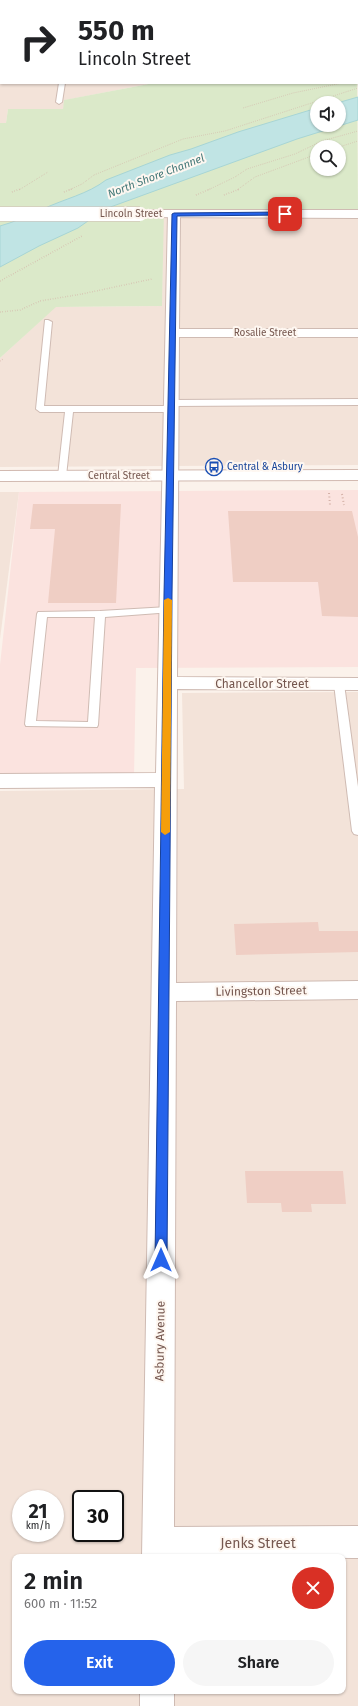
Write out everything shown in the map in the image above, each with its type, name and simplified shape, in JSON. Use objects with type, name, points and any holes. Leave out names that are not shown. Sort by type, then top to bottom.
[{"type":"street","name":"Lincoln Street","points":[[0,214],[358,214]]},
{"type":"street","name":"Asbury Avenue","points":[[158,1550],[163,992],[174,214]]},
{"type":"street","name":"Rosalie Street","points":[[173,333],[358,332]]},
{"type":"street","name":"Central Street","points":[[0,476],[358,475]]},
{"type":"street","name":"Chancellor Street","points":[[167,684],[358,684]]},
{"type":"street","points":[[0,781],[166,780]]},
{"type":"street","name":"Livingston Street","points":[[163,992],[358,990]]},
{"type":"street","name":"Jenks Street","points":[[158,1550],[358,1542]]},
{"type":"street","points":[[157,1694],[157,1706]]},
{"type":"lane","points":[[58,102],[62,84]]},
{"type":"lane","points":[[48,322],[40,409],[358,402]]},
{"type":"lane","points":[[62,476],[69,409]]},
{"type":"lane","points":[[100,614],[93,725],[30,724],[42,614],[100,614],[168,610]]},
{"type":"lane","points":[[339,684],[358,831]]},
{"type":"path","points":[[243,108],[293,93],[337,84]]},
{"type":"path","points":[[61,193],[82,184],[94,175],[183,139],[225,130],[358,88]]},
{"type":"path","points":[[346,145],[358,141]]},
{"type":"path","points":[[220,196],[241,188],[255,176],[310,156]]},
{"type":"path","points":[[6,194],[18,190],[48,172]]},
{"type":"path","points":[[0,312],[20,310],[40,301],[157,278]]},
{"type":"path","points":[[328,489],[330,505]]},
{"type":"path","points":[[341,489],[344,505]]},
{"type":"shaded area","points":[[0,84],[149,84],[65,100],[63,109],[8,109],[6,123],[0,123]]},
{"type":"shaded area","points":[[163,210],[358,210],[358,465],[0,467],[0,358],[55,307],[162,306]]},
{"type":"shaded area","points":[[358,490],[358,667],[136,668],[134,776],[0,777],[0,665],[19,492]]},
{"type":"shaded area","points":[[0,492],[19,492],[0,639]]},
{"type":"shaded area","points":[[358,692],[358,1706],[0,1706],[0,791],[184,789],[182,693]]},
{"type":"green space","points":[[149,84],[357,84],[358,210],[164,210],[162,306],[56,307],[0,358],[0,123],[6,123],[8,109],[63,109],[64,100]]},
{"type":"water","points":[[358,97],[358,120],[346,124],[346,100]]},
{"type":"water","name":"North Shore Channel","points":[[310,110],[310,132],[319,132],[105,209],[78,228],[39,246],[0,267],[0,226],[84,193],[106,180],[170,155]]},
{"type":"building","points":[[33,504],[121,504],[116,603],[48,603],[55,529],[30,529]]},
{"type":"building","points":[[228,511],[352,511],[358,537],[358,617],[322,616],[318,582],[233,582]]},
{"type":"building","points":[[318,922],[319,931],[358,931],[358,952],[236,955],[234,924]]},
{"type":"building","points":[[245,1171],[343,1171],[346,1204],[311,1204],[312,1212],[282,1212],[281,1203],[247,1203]]},
{"type":"slow traffic","points":[[165,832],[168,600]]},
{"type":"place","name":"Central & Asbury","points":[[214,467]]},
{"type":"route","points":[[161,1260],[169,490],[174,214],[285,214]]}]
